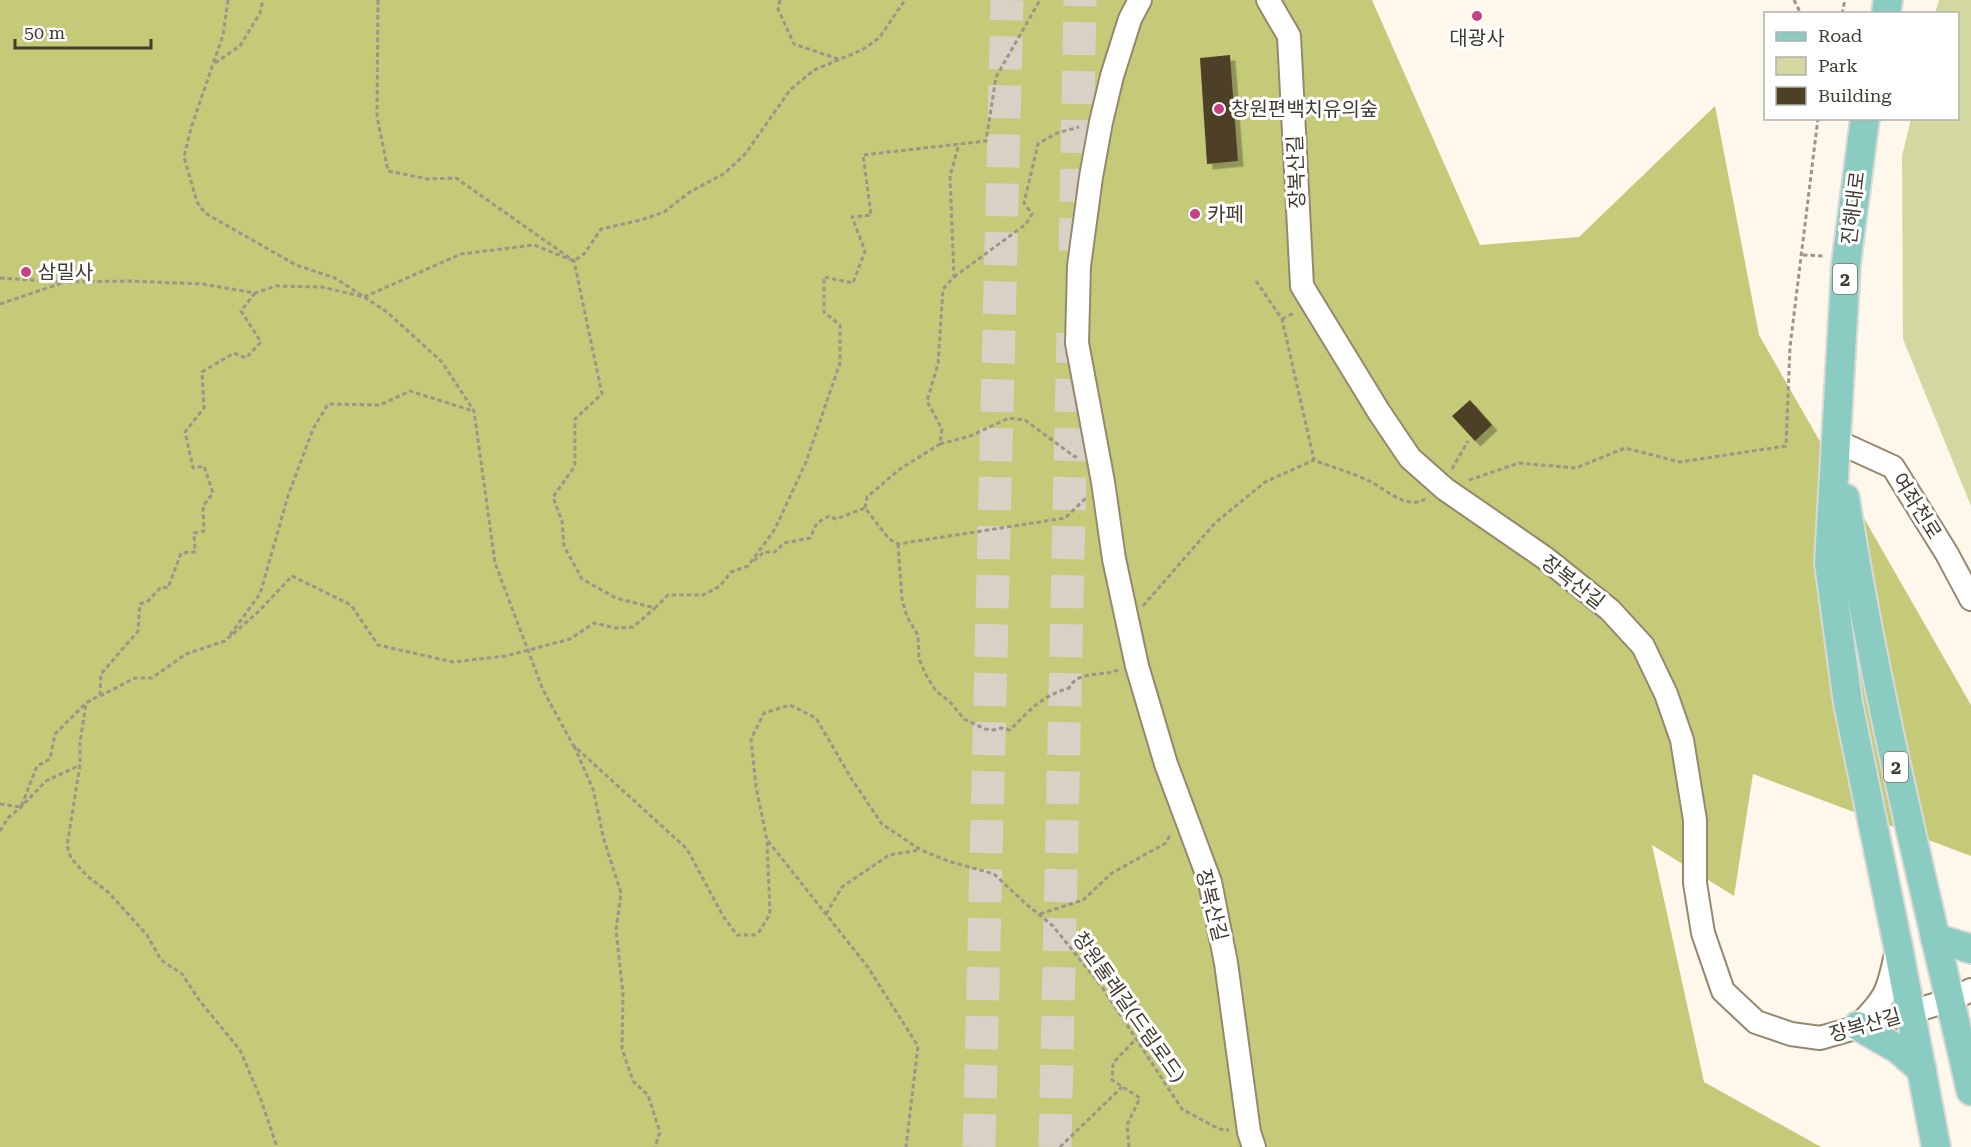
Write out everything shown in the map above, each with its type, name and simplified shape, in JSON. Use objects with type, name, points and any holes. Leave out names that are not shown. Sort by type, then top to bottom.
[{"type":"main road","name":"진해대로","points":[[1836,441],[1846,264],[1865,120]]},
{"type":"main road","name":"2","points":[[1836,441],[1854,558],[1911,836],[1935,938],[1961,995],[1971,1091]]},
{"type":"main road","name":"2","points":[[1836,441],[1829,563],[1848,703],[1898,946],[1936,1147]]},
{"type":"main road","points":[[1935,938],[1971,949]]},
{"type":"main road","points":[[1858,1026],[1898,1049],[1922,1070]]},
{"type":"street","name":"장복산길","points":[[1140,0],[1130,19],[1119,53],[1101,122],[1079,266],[1077,343],[1103,482],[1114,559],[1136,662],[1166,764],[1210,882],[1224,951],[1251,1139]]},
{"type":"street","name":"장복산길","points":[[1268,0],[1289,36],[1302,286],[1410,458],[1443,487],[1545,558],[1610,610],[1643,646],[1666,694],[1682,740],[1695,820],[1695,883],[1703,933],[1723,991],[1756,1022],[1791,1034],[1820,1038],[1961,995]]},
{"type":"street","name":"여좌천로","points":[[1836,441],[1893,467],[1947,554],[1971,599]]},
{"type":"street","points":[[1858,1026],[1880,1004],[1889,985],[1898,946]]},
{"type":"path","name":"창원둘레길(드림로드)","points":[[228,0],[223,35],[191,128],[184,157],[198,202],[205,213],[296,265],[335,278],[364,297],[401,323],[442,362],[474,411],[495,563],[543,690],[573,745],[687,849],[723,916],[737,935],[754,935],[759,932],[770,914],[767,840],[756,787],[752,739],[764,713],[790,705],[816,718],[851,778],[882,824],[921,850],[948,861],[994,874],[1053,926],[1082,959],[1102,987],[1182,1108],[1218,1129],[1251,1139]]},
{"type":"path","points":[[214,64],[240,46],[260,14],[263,0]]},
{"type":"path","points":[[378,0],[377,116],[388,171],[428,179],[456,178],[574,261],[602,394],[575,419],[575,466],[553,497],[562,521],[564,546],[582,579],[616,598],[655,608]]},
{"type":"path","points":[[780,0],[778,9],[794,44],[840,60]]},
{"type":"path","points":[[574,261],[585,253],[602,229],[664,212],[690,192],[725,173],[746,153],[790,90],[814,70],[862,50],[879,38],[905,0]]},
{"type":"path","points":[[748,566],[775,530],[806,462],[840,363],[840,325],[824,312],[824,277],[853,283],[865,251],[852,216],[871,215],[863,155],[986,141],[996,77],[1040,0]]},
{"type":"path","points":[[1125,614],[1144,605],[1215,523],[1265,482],[1314,460],[1368,480],[1395,497],[1412,502],[1424,501],[1443,487],[1519,463],[1576,468],[1625,448],[1680,462],[1786,446],[1790,347],[1818,120]]},
{"type":"path","points":[[940,444],[942,429],[927,401],[938,364],[943,289],[954,277],[1026,224],[1032,214],[1024,203],[1038,144],[1057,133],[1101,122]]},
{"type":"path","points":[[954,277],[950,176],[959,144]]},
{"type":"path","points":[[0,278],[64,282],[128,280],[203,284],[255,293],[276,286],[322,287],[364,297],[461,254],[534,245],[574,261]]},
{"type":"path","points":[[1256,281],[1282,319],[1314,460]]},
{"type":"path","points":[[0,304],[64,282]]},
{"type":"path","points":[[96,698],[100,696],[101,674],[138,631],[140,604],[148,601],[161,587],[168,588],[181,553],[195,552],[194,533],[204,531],[203,506],[213,493],[204,466],[193,468],[185,432],[204,408],[202,372],[234,353],[246,357],[261,342],[241,312],[255,293]]},
{"type":"path","points":[[225,641],[260,594],[288,496],[313,429],[328,404],[380,405],[410,391],[474,411]]},
{"type":"path","points":[[1094,438],[1075,456],[1025,420],[1009,418],[970,436],[940,444],[900,469],[867,497],[866,508],[889,539],[898,544],[1065,518],[1103,482]]},
{"type":"path","points":[[1443,487],[1468,441]]},
{"type":"path","points":[[21,807],[38,766],[50,759],[55,734],[86,703],[135,678],[152,678],[186,654],[225,641],[258,612],[292,576],[351,605],[378,645],[453,662],[506,656],[570,639],[594,623],[616,628],[633,627],[668,595],[704,595],[720,586],[731,572],[748,566],[764,552],[775,552],[784,543],[810,538],[817,523],[829,516],[836,519],[866,508]]},
{"type":"path","points":[[898,544],[902,599],[907,617],[918,635],[921,666],[936,691],[950,702],[964,719],[985,729],[1010,730],[1037,702],[1053,693],[1069,688],[1079,676],[1113,672],[1136,662]]},
{"type":"path","points":[[86,703],[80,743],[80,765],[67,846],[71,858],[108,892],[147,935],[160,960],[182,974],[199,1000],[240,1050],[260,1096],[277,1147]]},
{"type":"path","points":[[573,745],[593,789],[604,840],[621,893],[616,930],[623,994],[622,1048],[633,1081],[648,1095],[660,1132],[655,1147]]},
{"type":"path","points":[[0,831],[8,818],[46,781],[80,765]]},
{"type":"path","points":[[0,804],[21,807]]},
{"type":"path","points":[[1039,914],[1083,900],[1112,873],[1167,843],[1182,807]]},
{"type":"path","points":[[767,840],[867,966],[918,1046],[906,1147]]},
{"type":"path","points":[[826,914],[842,887],[889,855],[921,850]]},
{"type":"path","points":[[1129,1147],[1127,1125],[1140,1098],[1112,1080],[1113,1063],[1135,1040]]},
{"type":"path","points":[[1060,1147],[1122,1087]]},
{"type":"green space","points":[[0,0],[1372,0],[1480,245],[1579,237],[1715,106],[1759,335],[1971,705],[1971,856],[1753,774],[1734,896],[1652,845],[1704,1082],[1821,1147],[0,1147]]},
{"type":"green space","points":[[1939,0],[1971,0],[1971,506],[1903,339],[1902,156],[1911,120],[1959,120],[1959,12],[1935,12]]},
{"type":"building","name":"창원편백치유의숲","points":[[1230,55],[1238,161],[1207,164],[1200,58]]},
{"type":"building","points":[[1470,400],[1492,425],[1475,441],[1452,416]]},
{"type":"tunnel","points":[[979,1147],[1007,0]]},
{"type":"tunnel","points":[[1075,251],[1080,0]]},
{"type":"tunnel","points":[[1055,1147],[1073,333]]},
{"type":"place","name":"대광사","points":[[1477,16]]},
{"type":"place","name":"창원편백치유의숲","points":[[1219,109]]},
{"type":"place","name":"카페","points":[[1195,214]]},
{"type":"place","name":"삼밀사","points":[[26,272]]}]
